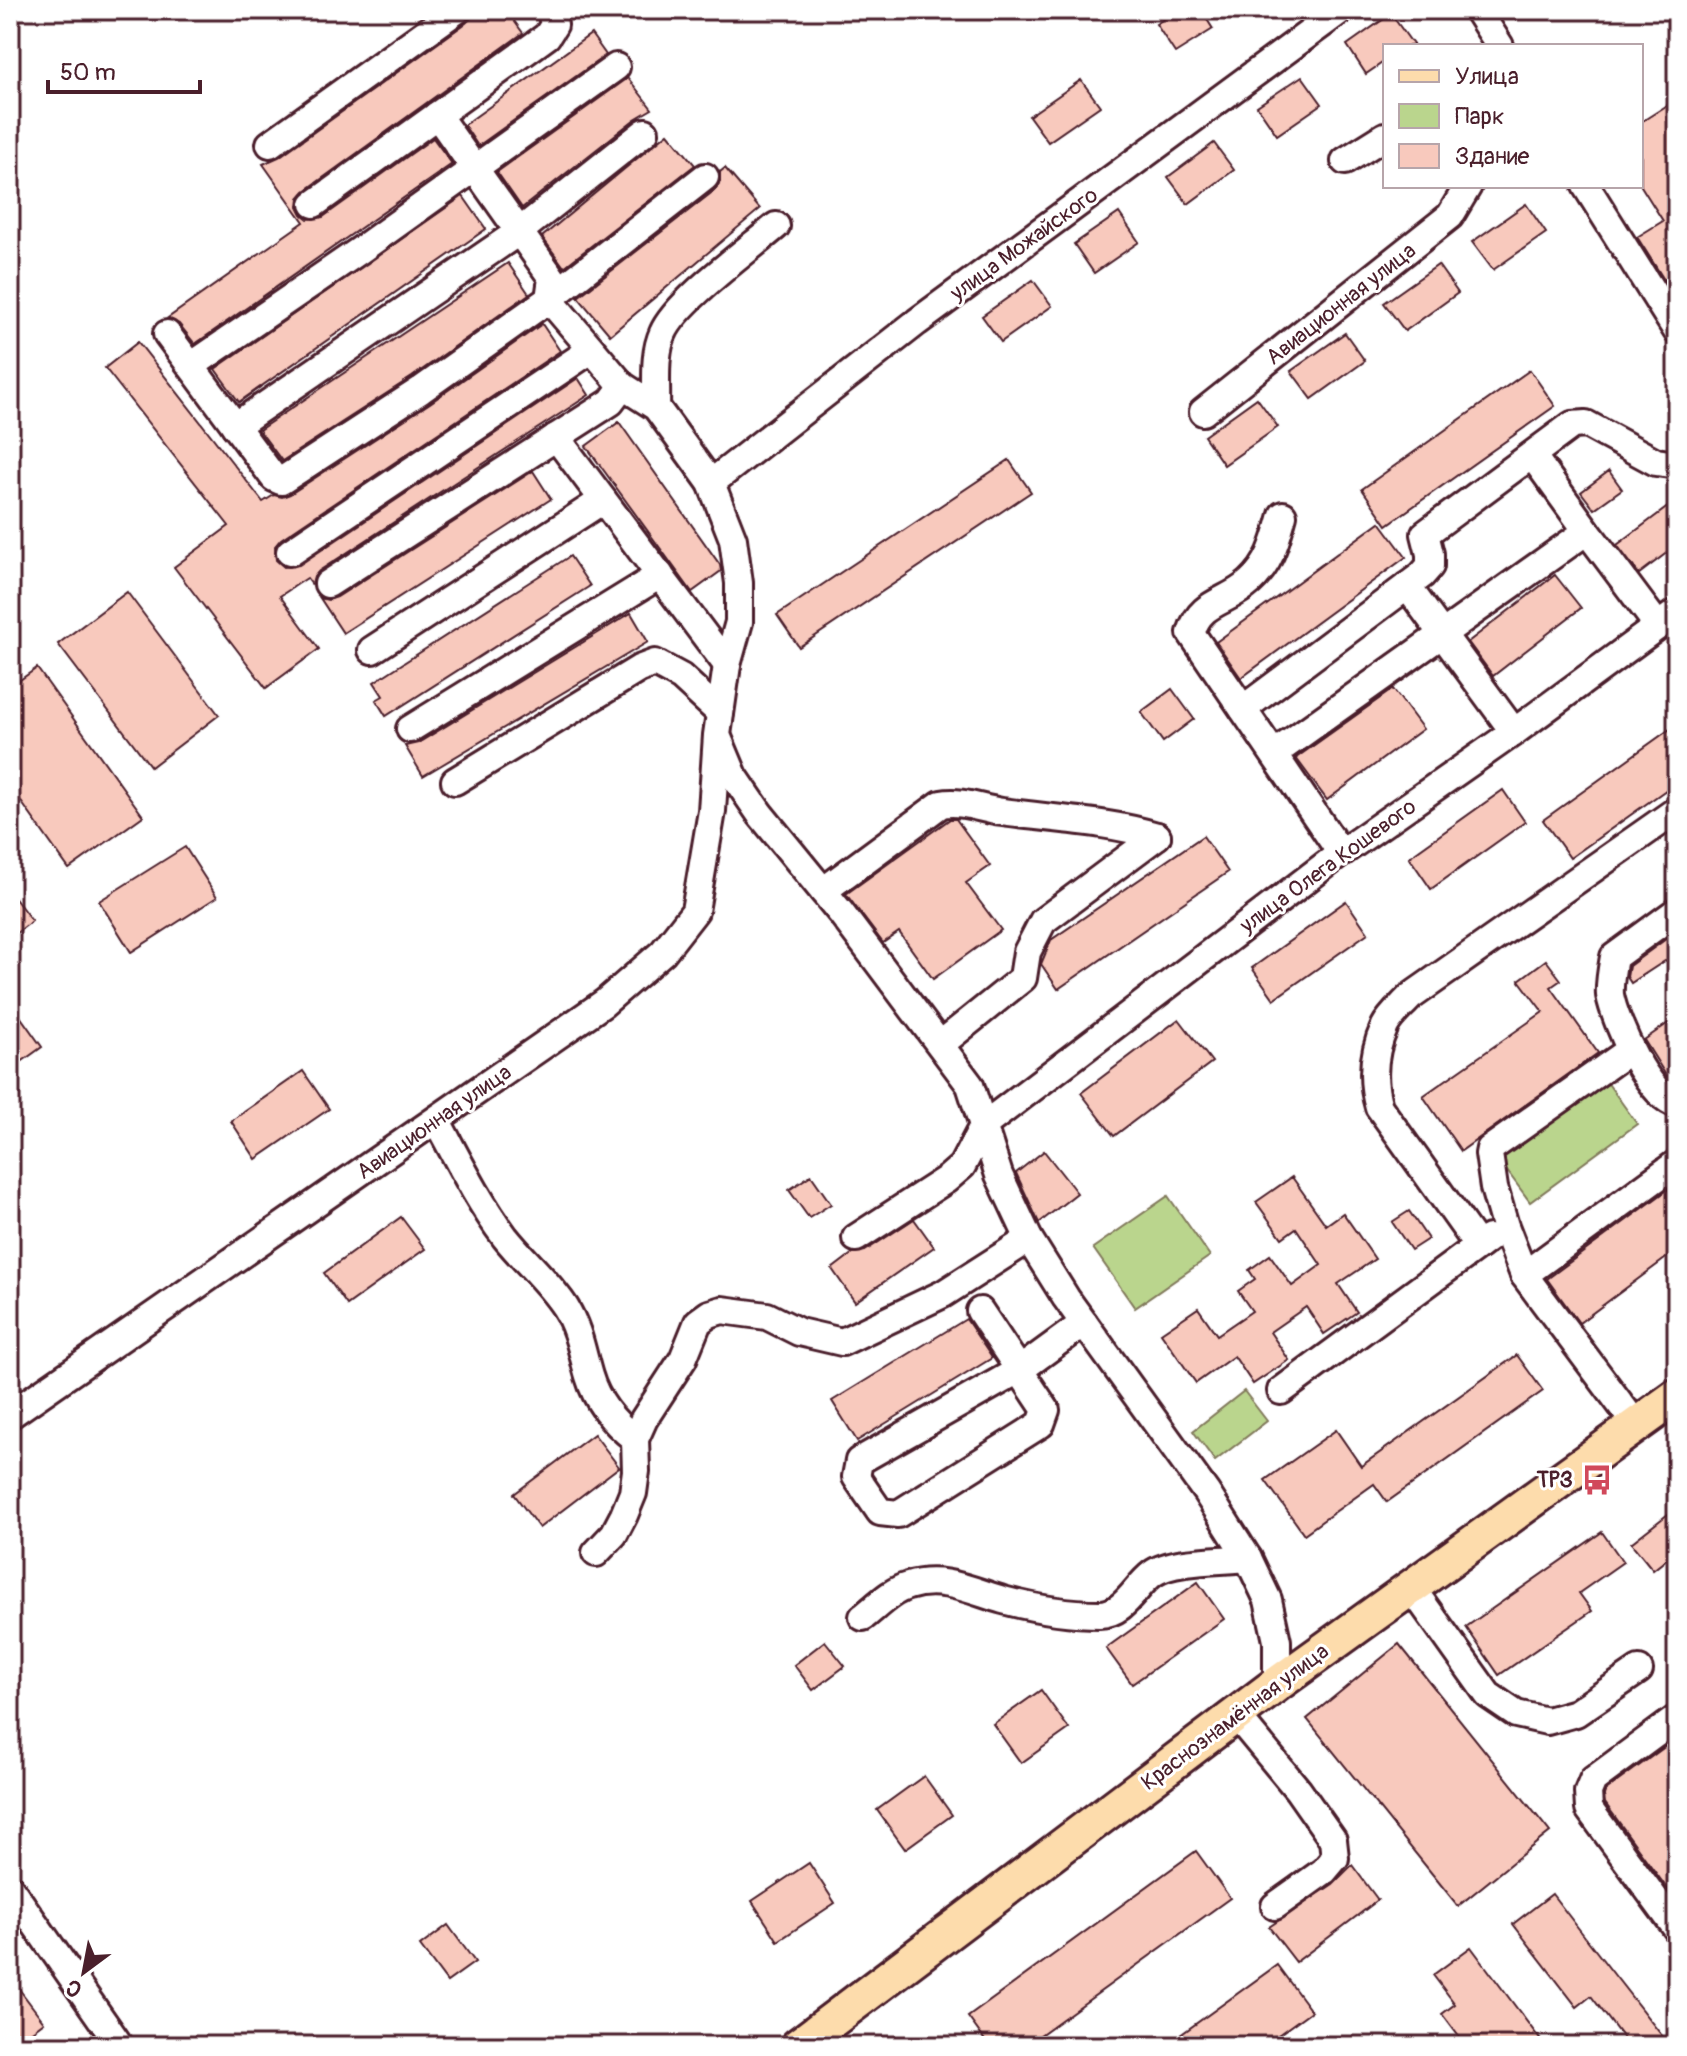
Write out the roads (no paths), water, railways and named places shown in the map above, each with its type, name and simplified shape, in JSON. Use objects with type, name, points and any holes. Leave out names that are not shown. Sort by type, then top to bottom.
[{"type":"main road","name":"Краснознамённая улица","points":[[801,2045],[1277,1684],[1677,1396]]},
{"type":"street","points":[[270,144],[457,10]]},
{"type":"street","points":[[314,204],[547,36],[554,25],[551,10]]},
{"type":"street","name":"улица Можайского","points":[[711,483],[917,322],[1341,10]]},
{"type":"street","points":[[1477,10],[1499,44]]},
{"type":"street","points":[[191,366],[359,251],[616,67]]},
{"type":"street","points":[[437,115],[552,278],[549,299],[623,386],[656,407]]},
{"type":"street","points":[[235,426],[520,231],[645,132]]},
{"type":"street","points":[[1345,161],[1383,137]]},
{"type":"street","points":[[167,334],[274,478],[281,481],[421,390],[549,299],[705,177]]},
{"type":"street","name":"Авиационная улица","points":[[1203,412],[1450,216],[1467,188]]},
{"type":"street","points":[[1587,188],[1677,331]]},
{"type":"street","points":[[656,407],[657,353],[663,333],[675,312],[776,226]]},
{"type":"street","points":[[290,552],[591,350]]},
{"type":"street","points":[[328,584],[611,402],[623,386]]},
{"type":"street","name":"Авиационная улица","points":[[10,1415],[604,1003],[663,952],[695,911],[712,811],[718,724],[727,665],[739,622],[739,583],[733,539],[711,483],[656,407]]},
{"type":"street","points":[[1243,709],[1430,566],[1425,540],[1427,531],[1572,425],[1586,424],[1656,462],[1677,465]]},
{"type":"street","points":[[556,437],[727,665]]},
{"type":"street","points":[[1532,455],[1587,531],[1668,619]]},
{"type":"street","points":[[372,650],[603,500]]},
{"type":"street","points":[[1283,515],[1273,550],[1265,565],[1252,581],[1232,597],[1205,608],[1196,617],[1191,633],[1341,853]]},
{"type":"street","points":[[1275,753],[1587,531]]},
{"type":"street","points":[[410,729],[660,575]]},
{"type":"street","points":[[1407,586],[1514,732]]},
{"type":"street","name":"улица Олега Кошевого","points":[[983,1126],[1341,853],[1668,619]]},
{"type":"street","points":[[455,781],[639,669],[655,663],[681,677],[718,724],[734,776],[752,802],[970,1085],[999,1175],[1029,1239],[1084,1323],[1206,1492],[1248,1558],[1268,1600],[1277,1641],[1277,1684]]},
{"type":"street","points":[[823,891],[941,804],[958,801],[990,810],[1132,828],[1157,836],[1043,921],[1027,952],[1023,978],[941,1044]]},
{"type":"street","points":[[1478,1246],[1379,1107],[1374,1090],[1375,1058],[1386,1024],[1410,997],[1677,810]]},
{"type":"street","points":[[1677,911],[1614,957],[1610,992],[1630,1050],[1662,1095],[1677,1104]]},
{"type":"street","points":[[1630,1050],[1490,1149],[1494,1188],[1524,1275],[1636,1425]]},
{"type":"street","points":[[437,1121],[473,1188],[505,1236],[567,1310],[581,1341],[590,1379],[604,1408],[616,1425],[635,1439]]},
{"type":"street","points":[[856,1238],[962,1166],[983,1126]]},
{"type":"street","points":[[1524,1275],[1677,1163]]},
{"type":"street","points":[[1281,1391],[1505,1226]]},
{"type":"street","points":[[596,1553],[614,1534],[633,1493],[635,1439],[644,1419],[683,1359],[698,1322],[709,1314],[722,1310],[767,1316],[799,1332],[842,1342],[943,1294],[1029,1239]]},
{"type":"street","points":[[980,1311],[1021,1369],[1046,1410],[1041,1424],[898,1514],[880,1512],[856,1477],[859,1461],[1021,1369],[1084,1323]]},
{"type":"street","points":[[863,1617],[903,1588],[941,1583],[967,1586],[1004,1600],[1101,1614],[1114,1612],[1153,1573],[1173,1566],[1248,1558]]},
{"type":"street","points":[[1411,1587],[1488,1695],[1516,1714],[1547,1721],[1576,1713],[1639,1670]]},
{"type":"street","points":[[1236,1715],[1298,1790],[1333,1840],[1335,1858],[1324,1871],[1275,1906]]},
{"type":"street","points":[[1677,1718],[1593,1780],[1588,1792],[1589,1809],[1677,1929]]},
{"type":"street","points":[[10,1888],[120,2046]]},
{"type":"place","name":"ТРЗ","points":[[1597,1480]]}]
